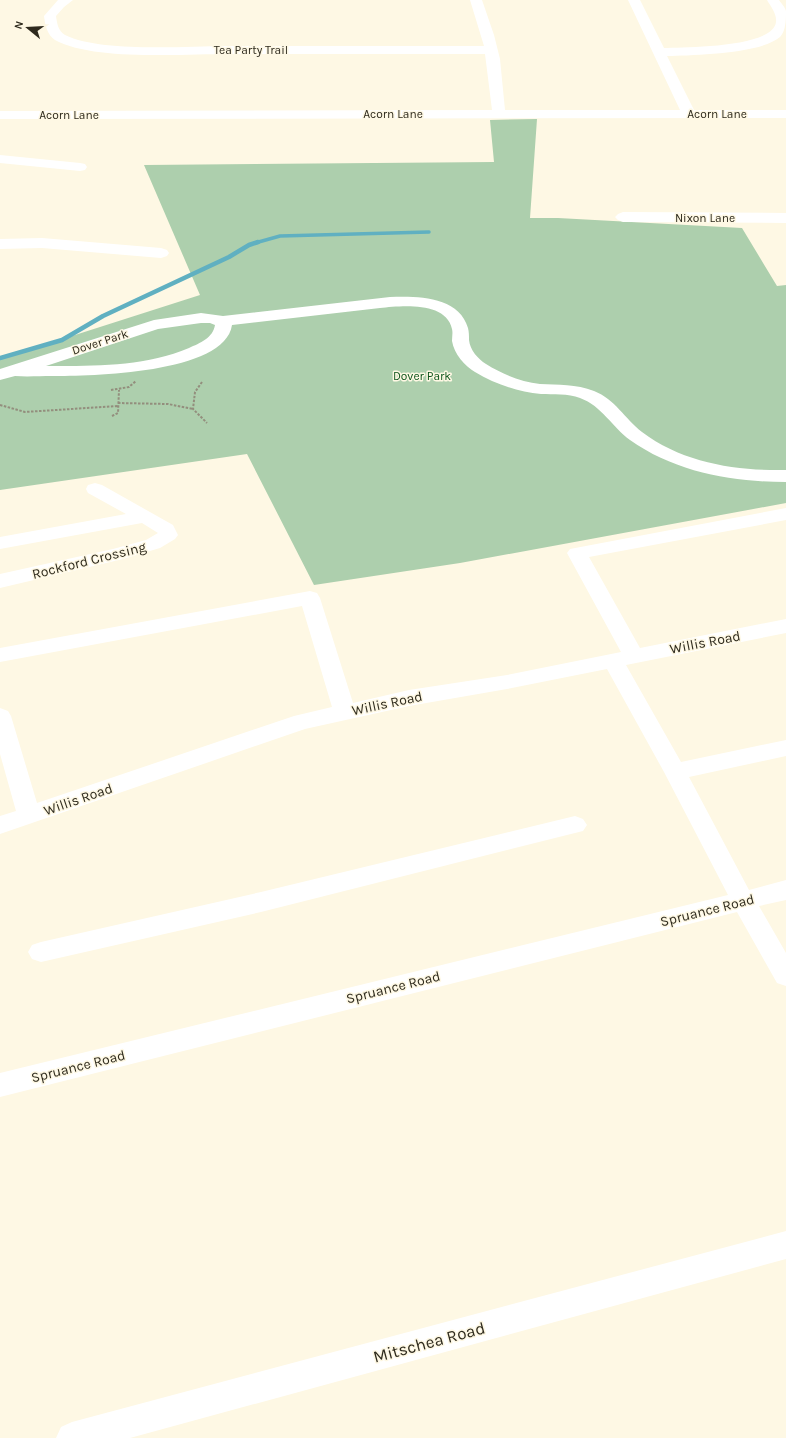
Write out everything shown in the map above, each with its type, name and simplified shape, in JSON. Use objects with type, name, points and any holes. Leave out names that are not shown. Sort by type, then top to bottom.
[{"type":"street","name":"Tea Party Trail","points":[[67,0],[60,4],[50,16],[51,26],[59,37],[77,43],[102,47],[175,50],[491,50]]},
{"type":"street","points":[[476,0],[491,50],[499,114]]},
{"type":"street","points":[[634,0],[689,114]]},
{"type":"street","points":[[659,52],[724,49],[760,42],[775,41],[777,33],[782,26],[782,15],[772,0]]},
{"type":"street","name":"Acorn Lane","points":[[0,115],[786,114]]},
{"type":"street","points":[[0,159],[80,167]]},
{"type":"street","name":"Nixon Lane","points":[[624,217],[786,218]]},
{"type":"street","points":[[0,244],[42,243],[161,253]]},
{"type":"street","points":[[221,321],[404,301],[431,304],[442,308],[456,319],[464,352],[471,361],[500,379],[518,385],[587,394],[611,409],[622,424],[637,437],[654,448],[707,468],[727,472],[786,476]]},
{"type":"street","name":"Dover Park","points":[[0,375],[17,371],[154,326],[197,318],[208,318],[224,323],[219,336],[211,343],[194,352],[164,362],[107,369],[17,371]]},
{"type":"street","name":"Rockford Crossing","points":[[0,581],[116,555],[153,544],[168,536],[166,529],[95,489]]},
{"type":"street","points":[[634,656],[577,553],[786,514]]},
{"type":"street","name":"Rockford Crossing","points":[[0,543],[144,517]]},
{"type":"street","points":[[0,655],[310,598],[345,712]]},
{"type":"street","name":"Willis Road","points":[[0,825],[302,722],[409,698],[507,682],[786,626]]},
{"type":"street","points":[[612,660],[676,772],[743,901],[786,976]]},
{"type":"street","points":[[0,716],[30,815]]},
{"type":"street","points":[[676,772],[786,748]]},
{"type":"street","points":[[41,952],[261,902],[575,825]]},
{"type":"street","name":"Spruance Road","points":[[0,1085],[786,890]]},
{"type":"street","name":"Mitschea Road","points":[[72,1438],[786,1245]]},
{"type":"path","points":[[193,409],[196,392],[202,382]]},
{"type":"path","points":[[112,416],[118,412],[119,390]]},
{"type":"path","points":[[118,403],[168,404],[193,409],[207,423]]},
{"type":"path","points":[[0,405],[25,412],[118,406]]},
{"type":"green space","name":"Dover Park","points":[[537,119],[530,218],[558,218],[742,228],[777,286],[786,285],[786,503],[460,563],[314,585],[247,454],[0,490],[0,359],[200,295],[144,165],[494,162],[490,120]]},
{"type":"waterway","points":[[255,243],[280,236],[429,232]]},
{"type":"waterway","points":[[0,358],[62,340],[103,316],[229,257],[255,243]]}]
